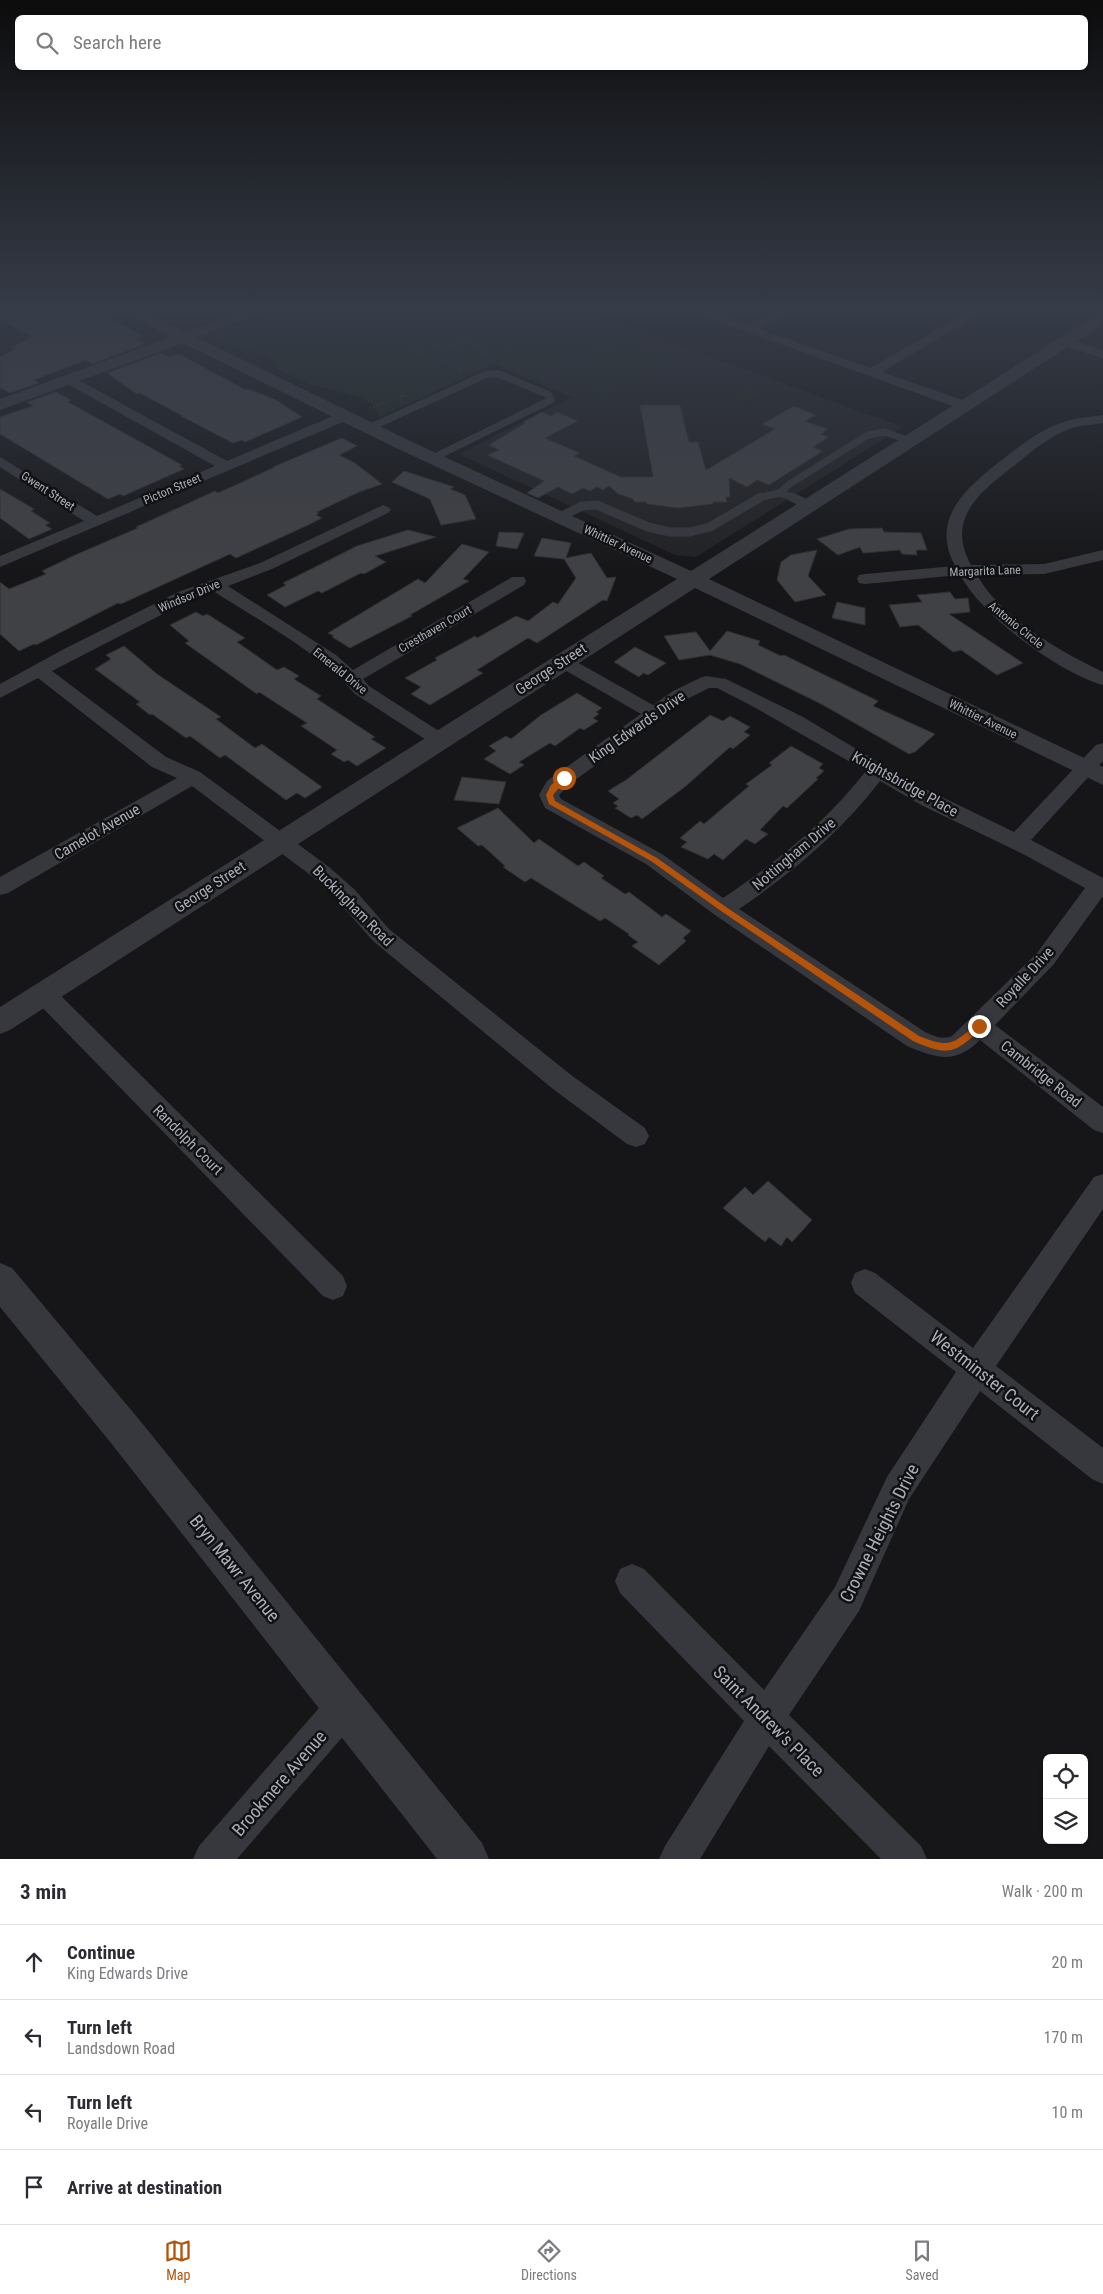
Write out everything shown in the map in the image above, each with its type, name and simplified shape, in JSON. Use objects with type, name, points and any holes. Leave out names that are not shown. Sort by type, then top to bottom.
[{"type":"street","points":[[0,405],[18,399]]},
{"type":"street","points":[[105,399],[226,466]]},
{"type":"street","name":"Whittier Avenue","points":[[310,399],[345,416],[369,418],[433,458],[692,579],[1103,777]]},
{"type":"street","points":[[946,399],[963,405]]},
{"type":"street","name":"George Street","points":[[0,1022],[973,399]]},
{"type":"street","name":"Picton Street","points":[[0,562],[345,416]]},
{"type":"street","name":"Antonio Circle","points":[[1103,418],[1059,428],[1037,441],[979,484],[965,502],[957,519],[955,538],[966,570],[990,606],[1016,628],[1065,661],[1103,679]]},
{"type":"street","name":"Gwent Street","points":[[0,460],[96,522]]},
{"type":"street","name":"Windsor Drive","points":[[0,692],[184,596],[214,584],[240,577],[291,556],[383,510]]},
{"type":"street","name":"Margarita Lane","points":[[865,579],[966,570],[1044,569],[1072,564],[1103,555]]},
{"type":"street","name":"Cresthaven Court","points":[[352,678],[518,581]]},
{"type":"street","name":"Emerald Drive","points":[[214,584],[330,660],[352,678],[362,690],[441,741]]},
{"type":"street","points":[[562,661],[655,714]]},
{"type":"street","name":"Buckingham Road","points":[[39,670],[159,762],[193,777],[321,872],[346,895],[381,936],[562,1082],[636,1136]]},
{"type":"street","name":"King Edwards Drive","points":[[706,682],[680,695],[564,778],[554,786],[549,795],[552,803],[654,860],[724,909]]},
{"type":"street","name":"Knightsbridge Place","points":[[706,682],[720,683],[732,688],[817,733],[904,787],[1017,842],[1101,887]]},
{"type":"street","points":[[1017,842],[1103,749]]},
{"type":"street","name":"Nottingham Drive","points":[[724,909],[762,883],[817,838],[861,792],[878,770]]},
{"type":"street","name":"Camelot Avenue","points":[[0,888],[193,777]]},
{"type":"street","name":"Royalle Drive","points":[[724,909],[916,1039],[935,1047],[948,1048],[961,1043],[1045,959],[1101,887]]},
{"type":"street","name":"Randolph Court","points":[[44,994],[333,1286]]},
{"type":"street","name":"Cambridge Road","points":[[979,1026],[1103,1122]]},
{"type":"street","name":"Crowne Heights Drive","points":[[678,1859],[766,1718],[847,1599],[898,1488],[976,1368],[1103,1186]]},
{"type":"street","name":"Bryn Mawr Avenue","points":[[0,1280],[124,1430],[466,1859]]},
{"type":"street","name":"Westminster Court","points":[[865,1284],[1103,1468]]},
{"type":"street","name":"Saint Andrew's Place","points":[[632,1581],[908,1859]]},
{"type":"street","name":"Brookmere Avenue","points":[[212,1859],[345,1706]]},
{"type":"lane","points":[[369,418],[421,399]]},
{"type":"lane","points":[[433,458],[551,399]]},
{"type":"lane","points":[[560,517],[582,505],[590,504],[597,505],[658,531],[689,532],[713,526],[757,499],[780,493],[788,486],[868,436],[884,432],[908,440]]},
{"type":"lane","points":[[780,493],[808,505]]},
{"type":"path","points":[[369,418],[398,399]]},
{"type":"shaded area","points":[[362,399],[419,399],[380,417],[373,405]]},
{"type":"shaded area","points":[[569,399],[826,399],[903,427],[696,557],[675,555],[459,454]]},
{"type":"shaded area","points":[[741,399],[760,399],[751,403]]},
{"type":"building","points":[[36,399],[69,399],[71,400],[68,402],[182,465],[179,466],[184,469],[123,496],[120,494],[108,499],[0,434],[0,417],[33,406],[27,402]]},
{"type":"building","points":[[151,399],[273,399],[302,417],[245,442],[242,440],[233,443],[181,416],[183,416]]},
{"type":"building","points":[[640,405],[680,405],[689,442],[698,442],[706,470],[775,429],[762,424],[794,406],[816,415],[805,421],[828,429],[821,434],[829,437],[813,447],[823,451],[769,485],[757,480],[747,487],[729,478],[730,497],[726,497],[727,502],[713,502],[713,504],[678,508],[647,504],[646,502],[634,502],[633,499],[618,494],[609,486],[603,490],[597,487],[590,491],[583,488],[572,494],[558,487],[538,498],[527,493],[544,481],[487,455],[499,450],[489,445],[525,423],[523,422],[542,412],[551,416],[557,412],[578,421],[545,438],[580,453],[574,456],[621,477],[653,477]]},
{"type":"building","points":[[342,438],[357,446],[339,455],[355,463],[382,484],[359,492],[317,512],[319,513],[316,515],[322,518],[306,526],[236,558],[230,554],[121,604],[118,603],[36,645],[34,644],[19,651],[0,634],[0,582],[9,589],[46,574],[42,571],[75,555],[138,528],[136,527],[215,491],[218,493]]},
{"type":"building","points":[[404,471],[454,487],[450,489],[465,495],[476,519],[441,525],[430,499],[392,482]]},
{"type":"building","points":[[0,489],[34,509],[31,511],[50,523],[45,525],[52,529],[29,539],[0,518]]},
{"type":"building","points":[[882,528],[884,532],[921,533],[927,550],[916,550],[917,555],[902,554],[900,550],[863,553],[860,547],[838,555],[817,539],[849,529]]},
{"type":"building","points":[[408,530],[436,537],[375,556],[386,562],[322,593],[318,591],[285,607],[267,595],[286,585],[283,583],[357,546]]},
{"type":"building","points":[[499,532],[524,533],[517,549],[496,546]]},
{"type":"building","points":[[542,538],[571,543],[566,558],[591,553],[607,578],[616,577],[607,601],[603,600],[537,643],[528,638],[477,670],[483,673],[430,705],[411,694],[421,687],[405,678],[437,660],[435,658],[475,636],[477,638],[516,616],[528,621],[553,602],[558,604],[576,578],[564,559],[534,556]]},
{"type":"building","points":[[462,544],[489,552],[463,579],[469,581],[410,615],[412,616],[350,648],[328,633],[418,579],[425,583]]},
{"type":"building","points":[[817,550],[808,576],[826,595],[795,602],[777,580],[781,562],[791,555]]},
{"type":"building","points":[[950,592],[955,599],[968,598],[970,612],[949,614],[1023,663],[997,675],[961,650],[953,652],[918,625],[900,627],[889,605],[922,602],[917,595]]},
{"type":"building","points":[[837,602],[865,608],[865,625],[832,618]]},
{"type":"building","points":[[196,612],[203,616],[207,614],[245,638],[237,642],[277,670],[284,667],[299,676],[294,679],[321,696],[317,699],[375,737],[371,739],[386,748],[357,766],[348,760],[344,762],[331,754],[337,750],[301,726],[307,723],[259,692],[257,694],[185,643],[189,641],[170,625]]},
{"type":"building","points":[[727,631],[760,641],[758,645],[781,656],[784,655],[878,701],[873,706],[935,734],[915,752],[909,754],[823,705],[740,664],[710,655],[679,660],[664,636],[696,632],[710,651]]},
{"type":"building","points":[[124,646],[157,674],[221,717],[216,719],[255,748],[262,744],[322,787],[305,798],[297,793],[286,800],[225,755],[220,758],[190,736],[186,738],[152,714],[150,715],[136,704],[140,702],[95,669],[111,659],[106,655]]},
{"type":"building","points":[[635,647],[666,663],[648,675],[643,673],[639,677],[614,662]]},
{"type":"building","points":[[577,693],[602,708],[596,712],[599,714],[593,718],[598,721],[584,730],[580,728],[555,746],[550,743],[519,762],[524,765],[510,774],[484,759],[496,751],[489,746],[506,736],[511,739],[541,715]]},
{"type":"building","points":[[710,715],[723,721],[730,716],[750,727],[744,732],[750,735],[733,749],[730,747],[686,786],[642,819],[637,815],[631,818],[615,808],[618,806],[613,803],[619,799],[608,791],[626,780]]},
{"type":"building","points":[[791,746],[823,764],[819,768],[824,771],[787,808],[783,806],[760,830],[768,834],[755,844],[746,839],[723,860],[714,854],[708,859],[681,847],[687,842],[680,838],[700,821],[704,824],[749,786],[746,784],[772,765],[769,763]]},
{"type":"building","points":[[462,777],[506,782],[499,804],[454,800]]},
{"type":"building","points":[[498,808],[534,843],[539,839],[578,866],[584,862],[604,876],[601,878],[625,894],[629,892],[662,917],[666,914],[691,931],[683,938],[686,941],[659,965],[632,946],[638,942],[629,934],[605,918],[600,921],[531,878],[525,882],[503,867],[505,866],[482,845],[478,846],[457,828]]},
{"type":"building","points":[[768,1181],[812,1220],[792,1242],[787,1237],[781,1246],[769,1237],[765,1242],[723,1208],[745,1187],[753,1195]]},
{"type":"route","points":[[564,778],[554,786],[549,795],[552,803],[654,860],[916,1039],[935,1047],[948,1048],[961,1043],[979,1026]]}]
